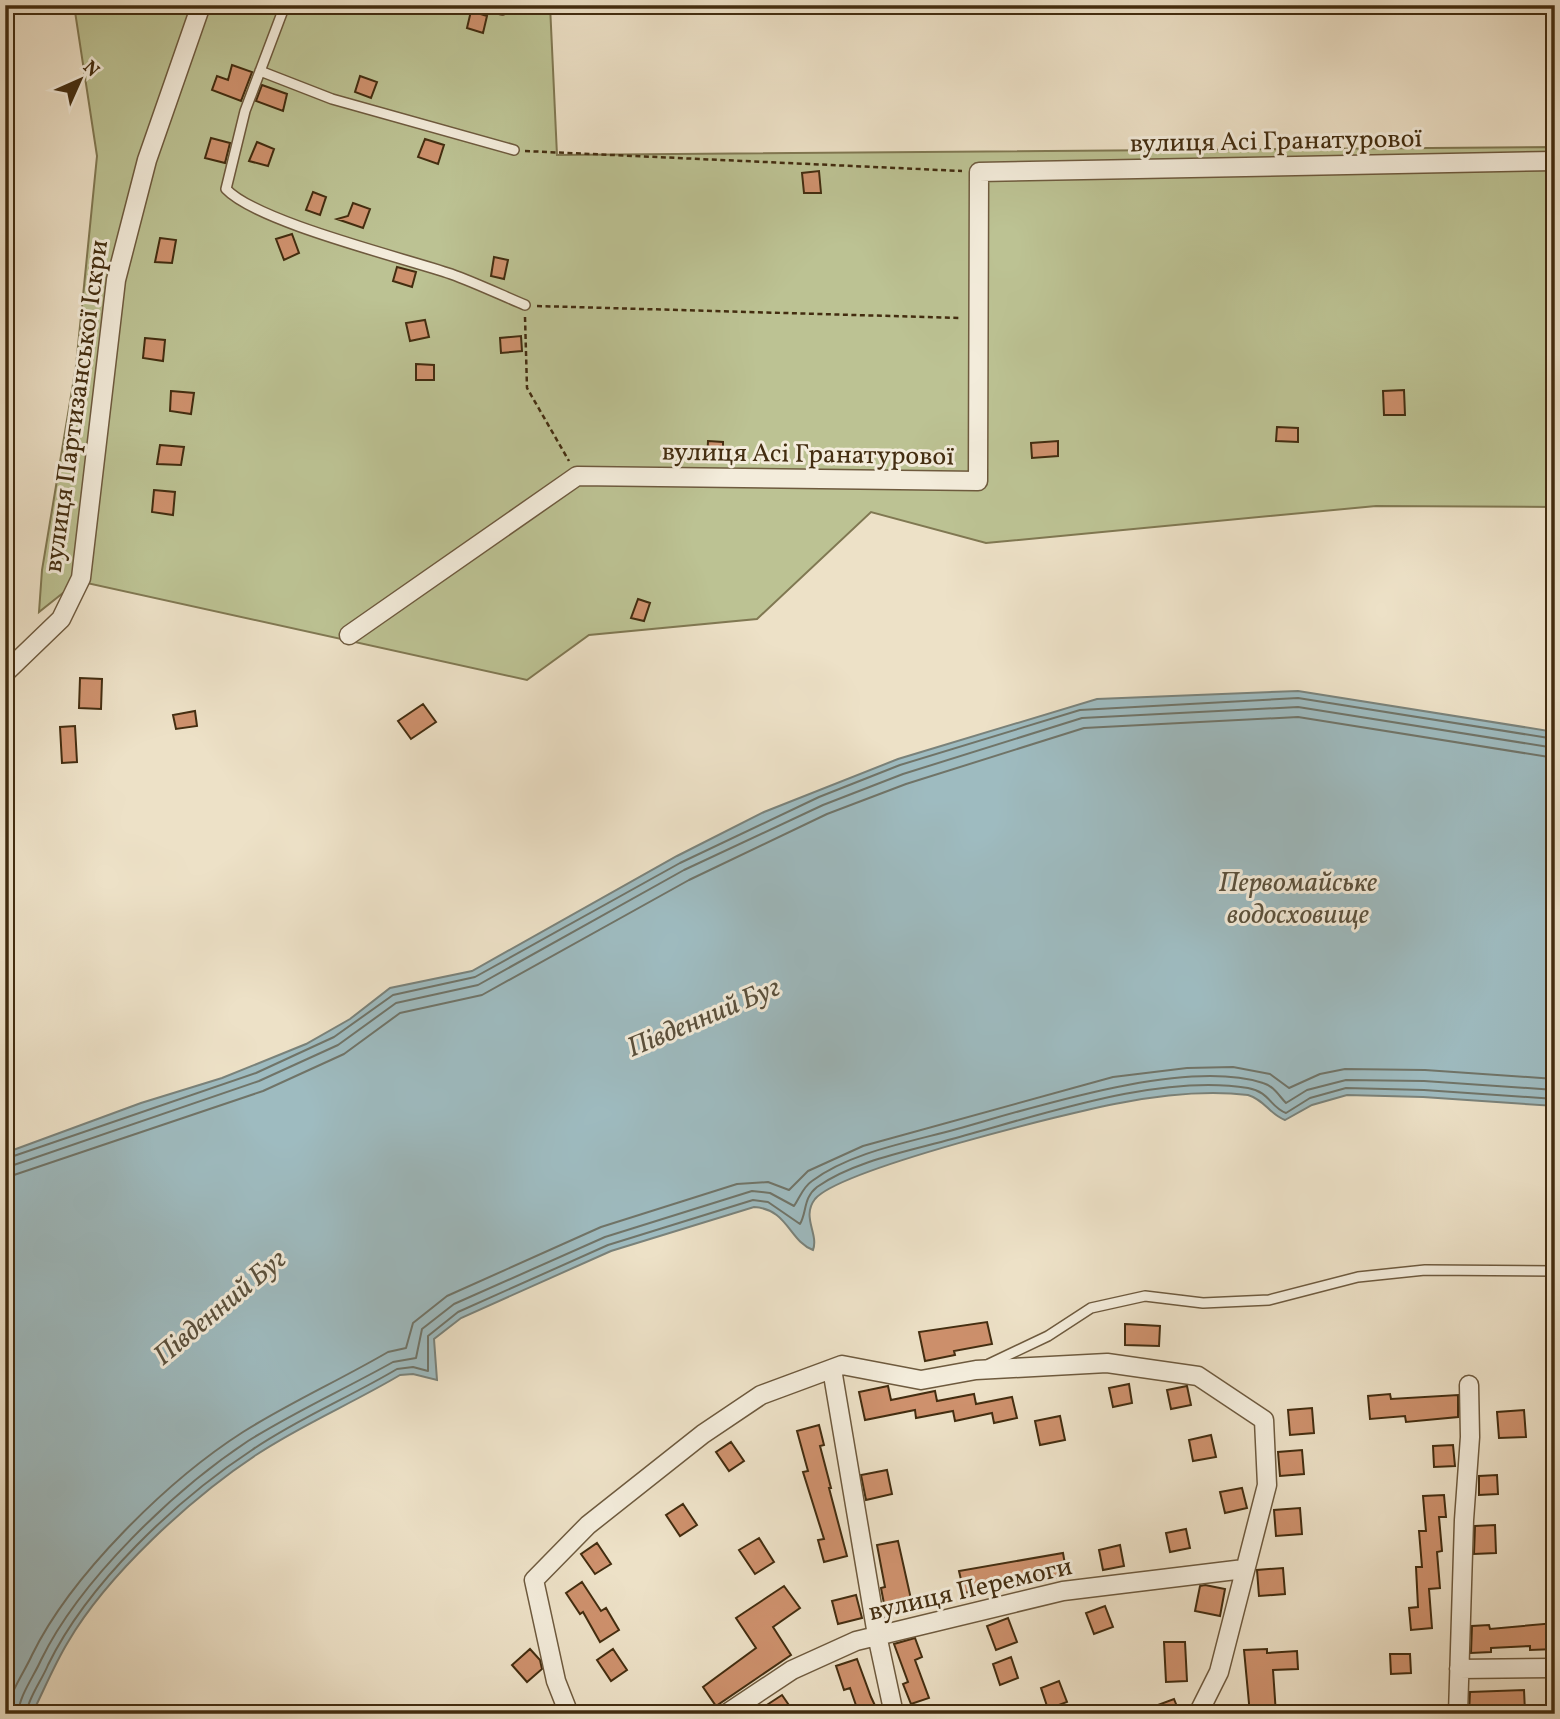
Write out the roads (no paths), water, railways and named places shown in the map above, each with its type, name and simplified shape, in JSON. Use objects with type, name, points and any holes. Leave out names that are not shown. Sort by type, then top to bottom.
[{"type":"street","name":"вулиця Партизанської Іскри","points":[[5,673],[61,619],[81,578],[116,280],[147,160],[201,5]]},
{"type":"street","name":"вулиця Асі Гранатурової","points":[[349,635],[577,476],[978,481],[979,172],[1555,161]]},
{"type":"street","points":[[569,1714],[556,1681],[534,1580],[588,1524],[703,1434],[761,1395],[842,1365],[921,1380],[976,1370],[1107,1363],[1198,1376],[1264,1420],[1267,1485],[1219,1672],[1198,1714]]},
{"type":"street","points":[[832,1369],[877,1635],[894,1714]]},
{"type":"street","points":[[1458,1714],[1464,1520],[1470,1437],[1469,1385]]},
{"type":"street","name":"вулиця Перемоги","points":[[726,1714],[792,1670],[856,1641],[877,1635],[1063,1591],[1244,1569]]},
{"type":"street","points":[[1459,1670],[1555,1668]]},
{"type":"lane","points":[[285,5],[260,71],[227,174],[226,189],[234,198],[292,222],[454,275],[525,305]]},
{"type":"lane","points":[[489,5],[502,10]]},
{"type":"lane","points":[[260,71],[331,99],[514,150]]},
{"type":"lane","points":[[976,1370],[1048,1336],[1091,1308],[1145,1296],[1203,1303],[1269,1300],[1358,1277],[1412,1271],[1555,1271]]},
{"type":"water","name":"Первомайське водосховище","points":[[1298,691],[1555,732],[1555,1106],[1347,1095],[1312,1105],[1285,1120],[1248,1095],[1200,1093],[1151,1098],[1055,1118],[958,1143],[866,1173],[833,1187],[815,1199],[811,1206],[813,1250],[798,1240],[774,1213],[754,1207],[611,1251],[461,1318],[434,1339],[437,1380],[413,1374],[400,1375],[291,1434],[231,1473],[178,1515],[127,1565],[105,1591],[68,1642],[32,1714],[5,1714],[5,1153],[141,1103],[222,1078],[306,1044],[350,1019],[390,988],[472,971],[677,856],[764,812],[898,759],[1097,699]]},
{"type":"water label","name":"Південний Буг","points":[[703,1016]]},
{"type":"water label","name":"Південний Буг","points":[[219,1306]]}]
